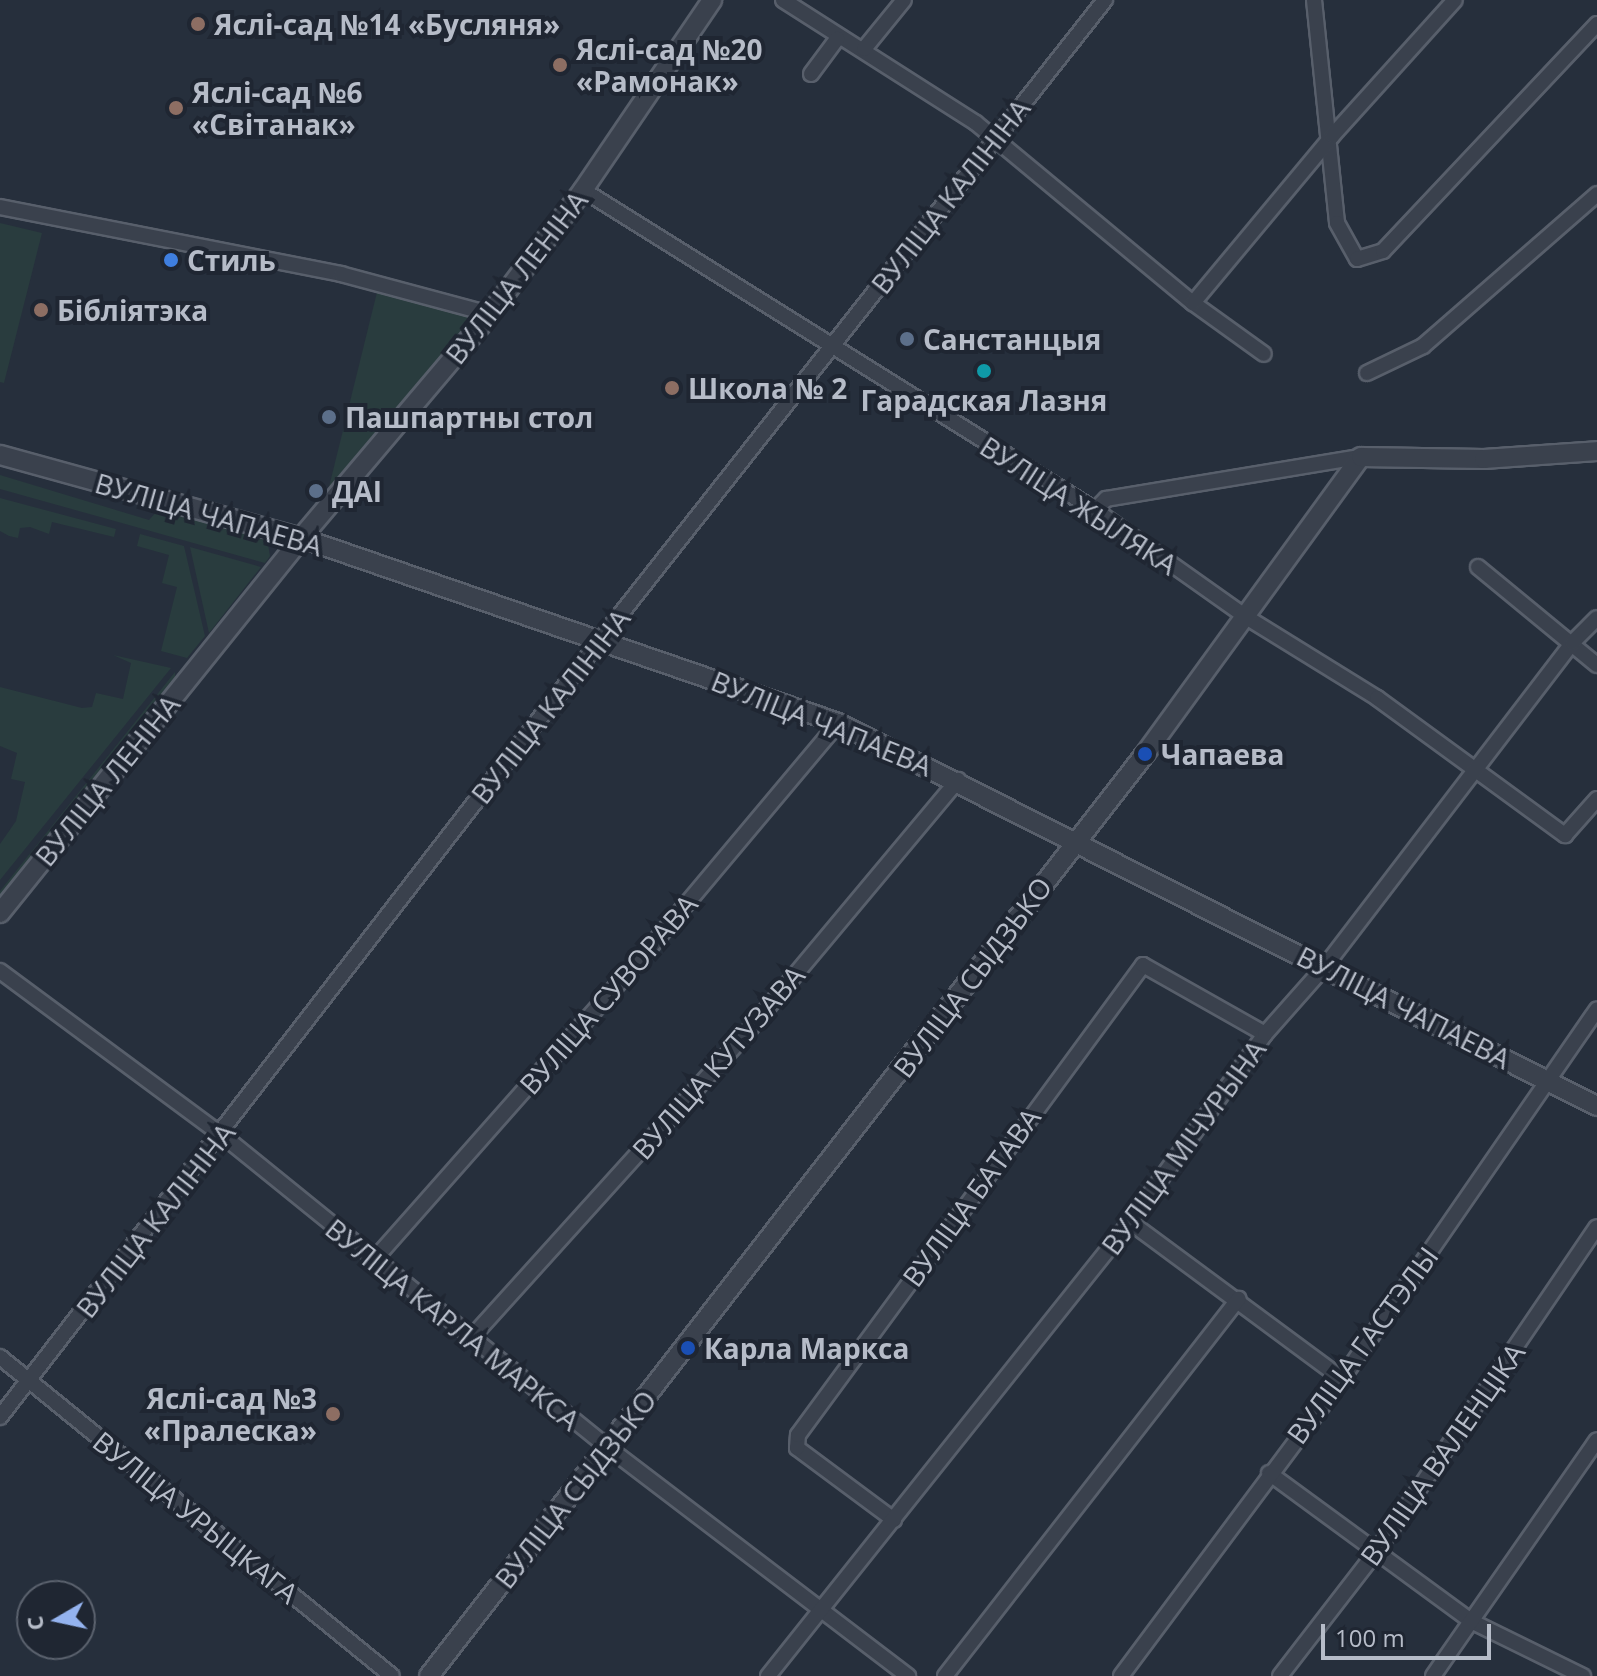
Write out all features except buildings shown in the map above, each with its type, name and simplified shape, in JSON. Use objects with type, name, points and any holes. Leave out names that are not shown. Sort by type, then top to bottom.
[{"type":"street","name":"ВУЛІЦА ЛЕНІНА","points":[[0,913],[301,538],[490,314],[583,190],[712,0]]},
{"type":"street","points":[[783,0],[837,39],[864,49],[976,123],[993,141],[1193,303],[1264,354]]},
{"type":"street","points":[[864,49],[904,0]]},
{"type":"street","name":"ВУЛІЦА КАЛІНІНА","points":[[0,1417],[222,1135],[601,639],[1105,0]]},
{"type":"street","points":[[1314,0],[1332,136],[1337,223],[1357,259],[1383,251],[1597,24]]},
{"type":"street","points":[[1193,303],[1332,136],[1455,0]]},
{"type":"street","points":[[811,74],[837,39]]},
{"type":"street","name":"ВУЛІЦА ЖЫЛЯКА","points":[[583,190],[1095,510],[1246,617],[1377,698],[1565,835],[1597,799]]},
{"type":"street","points":[[1367,373],[1423,346],[1597,194]]},
{"type":"street","points":[[0,207],[341,274],[490,314]]},
{"type":"street","points":[[1095,510],[1106,499],[1361,457],[1484,459],[1597,451]]},
{"type":"street","name":"ВУЛІЦА ЧАПАЕВА","points":[[0,455],[301,538],[838,723],[1326,965],[1597,1106]]},
{"type":"street","name":"ВУЛІЦА СЫДЗЬКО","points":[[429,1676],[606,1446],[688,1348],[1076,841],[1246,617],[1361,457]]},
{"type":"street","points":[[1478,567],[1597,665]]},
{"type":"street","name":"ВУЛІЦА МІЧУРЫНА","points":[[768,1676],[1130,1222],[1265,1034],[1326,965],[1572,643],[1597,618]]},
{"type":"street","name":"ВУЛІЦА СУВОРАВА","points":[[373,1261],[647,951],[838,723]]},
{"type":"street","name":"ВУЛІЦА КУТУЗАВА","points":[[472,1337],[744,1036],[958,780]]},
{"type":"street","name":"ВУЛІЦА БАТАВА","points":[[894,1520],[797,1448],[798,1435],[1143,965],[1265,1034]]},
{"type":"street","name":"ВУЛІЦА КАРЛА МАРКСА","points":[[0,971],[222,1135],[373,1261],[606,1446],[823,1607],[908,1676]]},
{"type":"street","name":"ВУЛІЦА ГАСТЭЛЫ","points":[[1123,1675],[1269,1473],[1342,1379],[1545,1080],[1597,1009]]},
{"type":"street","points":[[1130,1222],[1239,1299],[1342,1379]]},
{"type":"street","name":"ВУЛІЦА ВАЛЕНЦІКА","points":[[1280,1676],[1378,1549],[1597,1227]]},
{"type":"street","points":[[945,1676],[1239,1299]]},
{"type":"street","name":"ВУЛІЦА УРЫЦКАГА","points":[[0,1357],[392,1676]]},
{"type":"street","points":[[1433,1676],[1597,1440]]},
{"type":"street","points":[[1269,1473],[1378,1549],[1471,1621],[1583,1676]]},
{"type":"shaded area","points":[[0,223],[42,233],[4,383],[0,382]]},
{"type":"shaded area","points":[[379,284],[479,311],[328,491]]},
{"type":"shaded area","points":[[0,475],[149,520],[159,509],[267,538],[270,556],[265,563],[0,489]]},
{"type":"shaded area","points":[[0,498],[116,529],[114,537],[52,522],[49,534],[30,527],[20,528],[18,538],[9,536],[0,531]]},
{"type":"shaded area","points":[[140,534],[184,546],[205,636],[187,658],[161,651],[177,587],[162,583],[169,555],[137,546]]},
{"type":"shaded area","points":[[190,547],[261,567],[209,633]]},
{"type":"shaded area","points":[[113,655],[171,668],[0,880],[0,844],[16,821],[25,782],[11,779],[17,753],[0,746],[0,687],[82,708],[92,707],[96,693],[123,699],[131,663]]},
{"type":"shaded area","points":[[175,672],[175,683],[0,899],[0,891]]},
{"type":"place","name":"Яслі-сад №14 «Бусляня»","points":[[198,24]]},
{"type":"place","name":"Яслі-сад №20 «Рамонак»","points":[[560,65]]},
{"type":"place","name":"Яслі-сад №6 «Світанак»","points":[[176,108]]},
{"type":"place","name":"Стиль","points":[[171,260]]},
{"type":"place","name":"Бібліятэка","points":[[41,310]]},
{"type":"place","name":"Санстанцыя","points":[[907,339]]},
{"type":"place","name":"Гарадская Лазня","points":[[984,371]]},
{"type":"place","name":"Школа № 2","points":[[672,388]]},
{"type":"place","name":"Пашпартны стол","points":[[329,417]]},
{"type":"place","name":"ДАІ","points":[[316,491]]},
{"type":"place","name":"Чапаева","points":[[1145,754]]},
{"type":"place","name":"Карла Маркса","points":[[688,1348]]},
{"type":"place","name":"Яслі-сад №3 «Пралеска»","points":[[333,1414]]}]
